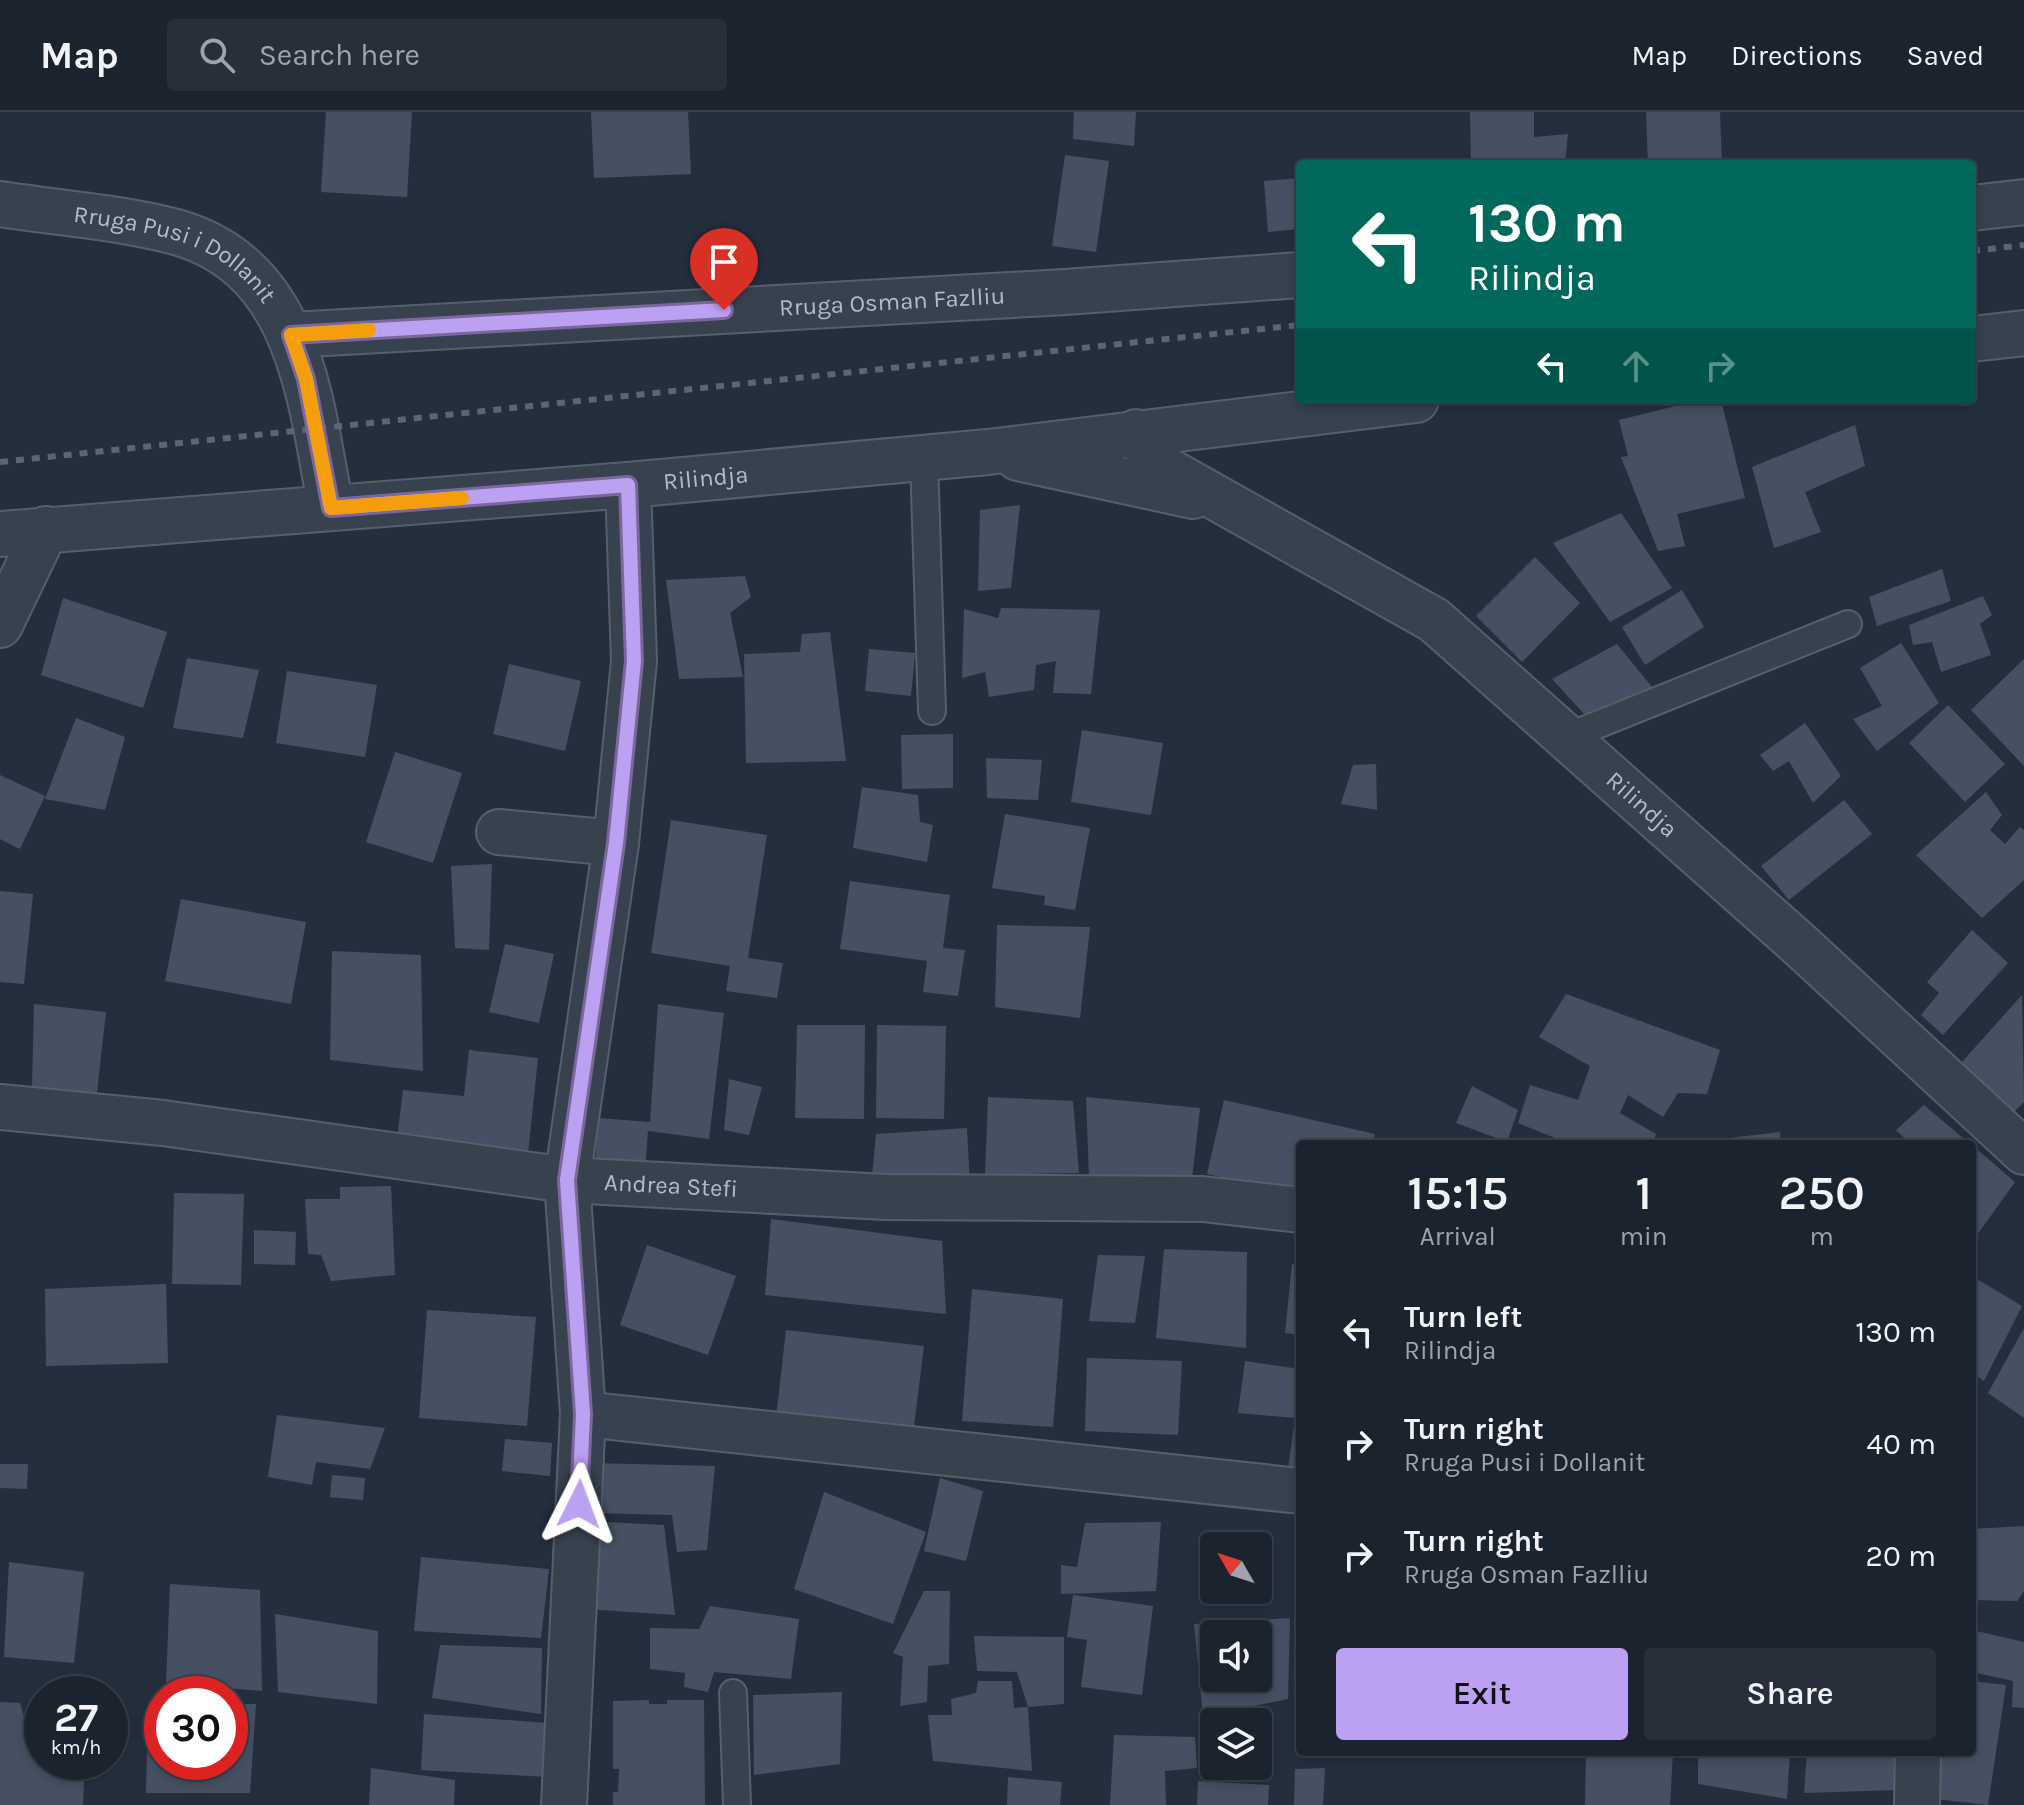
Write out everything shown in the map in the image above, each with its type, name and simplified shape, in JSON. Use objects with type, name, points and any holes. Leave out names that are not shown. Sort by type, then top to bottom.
[{"type":"street","points":[[1976,208],[2024,202]]},
{"type":"street","name":"Rruga Pusi i Dollanit","points":[[0,204],[175,232],[216,248],[251,273],[291,335],[306,379],[331,508]]},
{"type":"street","name":"Rruga Osman Fazlliu","points":[[291,335],[1065,292],[1296,275]]},
{"type":"street","points":[[1976,339],[2024,333]]},
{"type":"street","name":"Rilindja","points":[[0,534],[628,485],[988,452],[1379,404]]},
{"type":"street","points":[[1214,422],[1209,454],[1215,480],[1227,501]]},
{"type":"street","name":"Rilindja","points":[[1136,432],[1158,465],[1434,620],[1799,944],[2024,1152]]},
{"type":"street","points":[[988,452],[1227,501]]},
{"type":"street","points":[[564,1805],[583,1414],[567,1180],[616,843],[634,661],[628,485]]},
{"type":"street","points":[[0,625],[46,529]]},
{"type":"street","points":[[499,832],[616,843]]},
{"type":"street","name":"Andrea Stefi","points":[[0,1107],[163,1123],[567,1180],[886,1197],[1203,1199],[1296,1210]]},
{"type":"street","points":[[583,1414],[1296,1491]]},
{"type":"street","points":[[1917,1805],[1918,1756]]},
{"type":"lane","points":[[924,458],[932,711]]},
{"type":"lane","points":[[1567,737],[1848,624]]},
{"type":"lane","points":[[733,1693],[737,1805]]},
{"type":"building","points":[[326,112],[412,112],[407,197],[321,192]]},
{"type":"building","points":[[591,112],[688,112],[691,174],[594,178]]},
{"type":"building","points":[[1074,112],[1136,112],[1134,146],[1073,139]]},
{"type":"building","points":[[1470,112],[1534,112],[1534,137],[1568,134],[1565,160],[1471,160]]},
{"type":"building","points":[[1646,112],[1720,112],[1722,160],[1648,160]]},
{"type":"building","points":[[1065,155],[1109,161],[1096,252],[1052,246]]},
{"type":"building","points":[[1296,178],[1296,229],[1268,232],[1264,181]]},
{"type":"building","points":[[1683,404],[1722,404],[1745,498],[1677,514],[1685,546],[1658,551],[1621,457],[1628,456],[1619,420]]},
{"type":"building","points":[[1855,425],[1865,466],[1805,492],[1821,532],[1774,548],[1752,467]]},
{"type":"building","points":[[1020,505],[1011,588],[978,591],[980,510]]},
{"type":"building","points":[[1621,513],[1672,588],[1610,622],[1553,543]]},
{"type":"building","points":[[1535,557],[1580,603],[1522,662],[1476,616]]},
{"type":"building","points":[[1942,569],[1951,601],[1877,626],[1869,597]]},
{"type":"building","points":[[745,576],[751,597],[730,613],[743,677],[679,679],[666,580]]},
{"type":"building","points":[[1682,590],[1704,627],[1645,665],[1622,627]]},
{"type":"building","points":[[1983,596],[1992,615],[1980,624],[1991,655],[1941,672],[1932,642],[1913,645],[1909,625]]},
{"type":"building","points":[[63,598],[167,632],[143,708],[41,675]]},
{"type":"building","points":[[1001,608],[1100,610],[1091,694],[1053,693],[1056,661],[1036,665],[1034,690],[989,697],[985,672],[962,678],[964,609],[998,618]]},
{"type":"building","points":[[830,632],[846,761],[746,763],[744,654],[800,652],[802,634]]},
{"type":"building","points":[[1901,643],[1939,703],[1877,751],[1853,719],[1882,706],[1860,668]]},
{"type":"building","points":[[1617,644],[1652,687],[1584,714],[1552,679]]},
{"type":"building","points":[[869,649],[915,653],[911,696],[865,691]]},
{"type":"building","points":[[187,658],[259,670],[243,738],[173,728]]},
{"type":"building","points":[[2024,659],[2024,766],[1971,710]]},
{"type":"building","points":[[509,664],[581,681],[565,751],[493,734]]},
{"type":"building","points":[[287,671],[377,685],[365,757],[276,743]]},
{"type":"building","points":[[1948,705],[2005,764],[1965,802],[1909,743]]},
{"type":"building","points":[[76,718],[125,737],[105,810],[45,799]]},
{"type":"building","points":[[1805,723],[1841,776],[1813,803],[1789,761],[1773,771],[1760,755]]},
{"type":"building","points":[[1082,730],[1163,743],[1151,815],[1071,802]]},
{"type":"building","points":[[953,734],[953,788],[902,789],[901,735]]},
{"type":"building","points":[[395,752],[462,773],[433,863],[366,842]]},
{"type":"building","points":[[986,758],[1042,760],[1038,800],[987,798]]},
{"type":"building","points":[[1376,764],[1377,810],[1341,804],[1353,765]]},
{"type":"building","points":[[0,775],[45,796],[20,849],[0,839]]},
{"type":"building","points":[[862,787],[918,795],[920,822],[933,825],[927,862],[853,848]]},
{"type":"building","points":[[1986,792],[2002,815],[1990,830],[2005,844],[2020,827],[2024,830],[2024,880],[1982,918],[1916,855]]},
{"type":"building","points":[[1844,800],[1872,834],[1789,900],[1761,866]]},
{"type":"building","points":[[1005,814],[1090,828],[1075,910],[1044,905],[1045,896],[992,888]]},
{"type":"building","points":[[671,820],[767,835],[748,958],[783,963],[777,998],[726,991],[730,966],[651,953]]},
{"type":"building","points":[[492,864],[489,950],[455,948],[451,866]]},
{"type":"building","points":[[850,881],[950,895],[943,948],[965,950],[958,996],[923,992],[927,961],[840,949]]},
{"type":"building","points":[[0,891],[33,894],[24,984],[0,982]]},
{"type":"building","points":[[181,899],[306,922],[291,1004],[165,981]]},
{"type":"building","points":[[997,925],[1090,927],[1080,1018],[995,1007]]},
{"type":"building","points":[[1972,930],[2008,963],[1943,1035],[1921,1015],[1939,993],[1927,982]]},
{"type":"building","points":[[505,944],[554,954],[539,1023],[489,1012]]},
{"type":"building","points":[[332,951],[421,955],[423,1071],[330,1060]]},
{"type":"building","points":[[1566,994],[1720,1050],[1707,1094],[1678,1093],[1663,1117],[1628,1095],[1620,1113],[1656,1134],[1654,1140],[1560,1140],[1518,1123],[1530,1085],[1578,1100],[1590,1066],[1539,1037]]},
{"type":"building","points":[[2022,995],[2024,1102],[2013,1113],[1962,1062]]},
{"type":"building","points":[[34,1004],[106,1012],[96,1101],[32,1088]]},
{"type":"building","points":[[658,1004],[724,1013],[709,1139],[648,1131],[645,1171],[595,1168],[598,1118],[650,1122]]},
{"type":"building","points":[[797,1025],[865,1025],[864,1119],[795,1118]]},
{"type":"building","points":[[877,1025],[946,1026],[944,1119],[876,1118]]},
{"type":"building","points":[[469,1050],[538,1058],[528,1154],[397,1139],[403,1090],[464,1096]]},
{"type":"building","points":[[729,1079],[762,1087],[749,1135],[724,1130]]},
{"type":"building","points":[[1472,1086],[1518,1110],[1508,1140],[1456,1123]]},
{"type":"building","points":[[988,1097],[1073,1101],[1079,1173],[985,1175]]},
{"type":"building","points":[[1086,1097],[1200,1108],[1191,1188],[1089,1178]]},
{"type":"building","points":[[1224,1100],[1375,1134],[1373,1140],[1296,1140],[1296,1194],[1207,1174]]},
{"type":"building","points":[[1924,1105],[1965,1140],[1906,1140],[1896,1130]]},
{"type":"building","points":[[967,1128],[970,1187],[871,1186],[876,1134]]},
{"type":"building","points":[[1780,1132],[1781,1140],[1713,1140]]},
{"type":"building","points":[[1976,1148],[2015,1182],[1976,1236]]},
{"type":"building","points":[[391,1186],[395,1275],[331,1281],[321,1255],[308,1254],[305,1199],[340,1199],[340,1187]]},
{"type":"building","points":[[174,1193],[244,1194],[241,1285],[172,1284]]},
{"type":"building","points":[[771,1219],[942,1241],[946,1314],[765,1295]]},
{"type":"building","points":[[254,1230],[296,1232],[295,1265],[254,1264]]},
{"type":"building","points":[[647,1245],[736,1276],[708,1355],[620,1325]]},
{"type":"building","points":[[1164,1249],[1247,1252],[1246,1348],[1156,1338]]},
{"type":"building","points":[[1098,1255],[1145,1256],[1135,1323],[1089,1321]]},
{"type":"building","points":[[1292,1264],[1296,1264],[1296,1334],[1285,1333]]},
{"type":"building","points":[[1976,1278],[2022,1306],[1984,1381],[1976,1376]]},
{"type":"building","points":[[166,1284],[168,1363],[46,1366],[45,1289]]},
{"type":"building","points":[[972,1289],[1063,1299],[1053,1427],[962,1421]]},
{"type":"building","points":[[427,1310],[536,1317],[527,1426],[419,1418]]},
{"type":"building","points":[[2024,1328],[2024,1418],[1988,1393]]},
{"type":"building","points":[[786,1330],[924,1346],[913,1434],[776,1418]]},
{"type":"building","points":[[1087,1358],[1182,1361],[1178,1435],[1085,1431]]},
{"type":"building","points":[[1245,1361],[1296,1368],[1296,1470],[1288,1469],[1295,1418],[1238,1413]]},
{"type":"building","points":[[277,1415],[385,1428],[370,1469],[316,1462],[312,1485],[268,1477]]},
{"type":"building","points":[[505,1439],[552,1443],[550,1476],[502,1471]]},
{"type":"building","points":[[590,1463],[715,1466],[707,1550],[677,1552],[672,1515],[589,1513]]},
{"type":"building","points":[[0,1464],[28,1464],[27,1489],[0,1488]]},
{"type":"building","points":[[332,1475],[365,1478],[363,1500],[330,1497]]},
{"type":"building","points":[[940,1478],[983,1491],[966,1561],[924,1551]]},
{"type":"building","points":[[824,1492],[926,1532],[893,1624],[794,1589]]},
{"type":"building","points":[[585,1521],[664,1525],[675,1615],[585,1609]]},
{"type":"building","points":[[1161,1522],[1156,1591],[1061,1594],[1061,1565],[1077,1567],[1085,1523]]},
{"type":"building","points":[[2024,1526],[2024,1591],[2017,1601],[1976,1600],[1976,1529]]},
{"type":"building","points":[[421,1557],[549,1569],[541,1638],[414,1631]]},
{"type":"building","points":[[9,1562],[84,1572],[74,1663],[4,1657]]},
{"type":"building","points":[[170,1584],[260,1590],[262,1691],[248,1690],[248,1676],[166,1676]]},
{"type":"building","points":[[924,1591],[950,1591],[949,1664],[928,1666],[927,1702],[900,1706],[903,1657],[893,1653]]},
{"type":"building","points":[[1073,1595],[1153,1606],[1142,1695],[1081,1687],[1087,1640],[1067,1637]]},
{"type":"building","points":[[710,1606],[799,1619],[791,1679],[714,1672],[708,1692],[684,1687],[685,1673],[650,1669],[650,1628],[699,1629]]},
{"type":"building","points":[[275,1614],[378,1631],[377,1704],[278,1692]]},
{"type":"building","points":[[1290,1618],[1288,1699],[1244,1708],[1202,1708],[1201,1692],[1272,1692],[1272,1620],[1258,1620]]},
{"type":"building","points":[[1194,1624],[1200,1624],[1200,1685]]},
{"type":"building","points":[[1976,1631],[2024,1642],[2024,1708],[2012,1707],[2013,1681],[1976,1673]]},
{"type":"building","points":[[974,1636],[1064,1637],[1064,1704],[1028,1707],[1017,1672],[977,1671]]},
{"type":"building","points":[[440,1645],[542,1648],[541,1714],[432,1698]]},
{"type":"building","points":[[978,1681],[1012,1681],[1014,1708],[1028,1707],[1032,1771],[933,1761],[928,1715],[952,1715],[951,1699],[976,1693]]},
{"type":"building","points":[[1976,1681],[2006,1685],[1988,1805],[1927,1798],[1933,1756],[1976,1756]]},
{"type":"building","points":[[842,1692],[840,1764],[754,1775],[753,1695]]},
{"type":"building","points":[[649,1700],[649,1704],[667,1704],[667,1700],[704,1700],[705,1805],[613,1805],[613,1792],[618,1792],[619,1769],[613,1769],[613,1701]]},
{"type":"building","points":[[0,1702],[20,1703],[24,1717],[24,1780],[84,1780],[83,1805],[0,1805]]},
{"type":"building","points":[[248,1704],[256,1704],[250,1793],[146,1793],[146,1780],[248,1780]]},
{"type":"building","points":[[424,1714],[548,1723],[547,1777],[421,1770]]},
{"type":"building","points":[[1114,1735],[1195,1737],[1197,1768],[1165,1771],[1166,1805],[1110,1805]]},
{"type":"building","points":[[1586,1756],[1673,1756],[1670,1805],[1585,1805]]},
{"type":"building","points":[[1698,1756],[1790,1756],[1787,1799],[1698,1784]]},
{"type":"building","points":[[1807,1756],[1898,1756],[1897,1790],[1804,1793]]},
{"type":"building","points":[[371,1768],[455,1780],[454,1805],[369,1805]]},
{"type":"building","points":[[1325,1768],[1323,1805],[1294,1805],[1295,1769]]},
{"type":"building","points":[[1008,1777],[1062,1782],[1060,1805],[1007,1805]]},
{"type":"building","points":[[1198,1781],[1269,1785],[1268,1805],[1197,1805]]},
{"type":"railway","points":[[1976,251],[2024,245]]},
{"type":"railway","points":[[0,462],[1296,325]]},
{"type":"slow traffic","points":[[369,330],[291,335],[306,379],[331,508],[462,498]]},
{"type":"route","points":[[579,1504],[583,1414],[567,1180],[616,843],[634,661],[628,485],[331,508],[306,379],[291,335],[724,310]]}]
